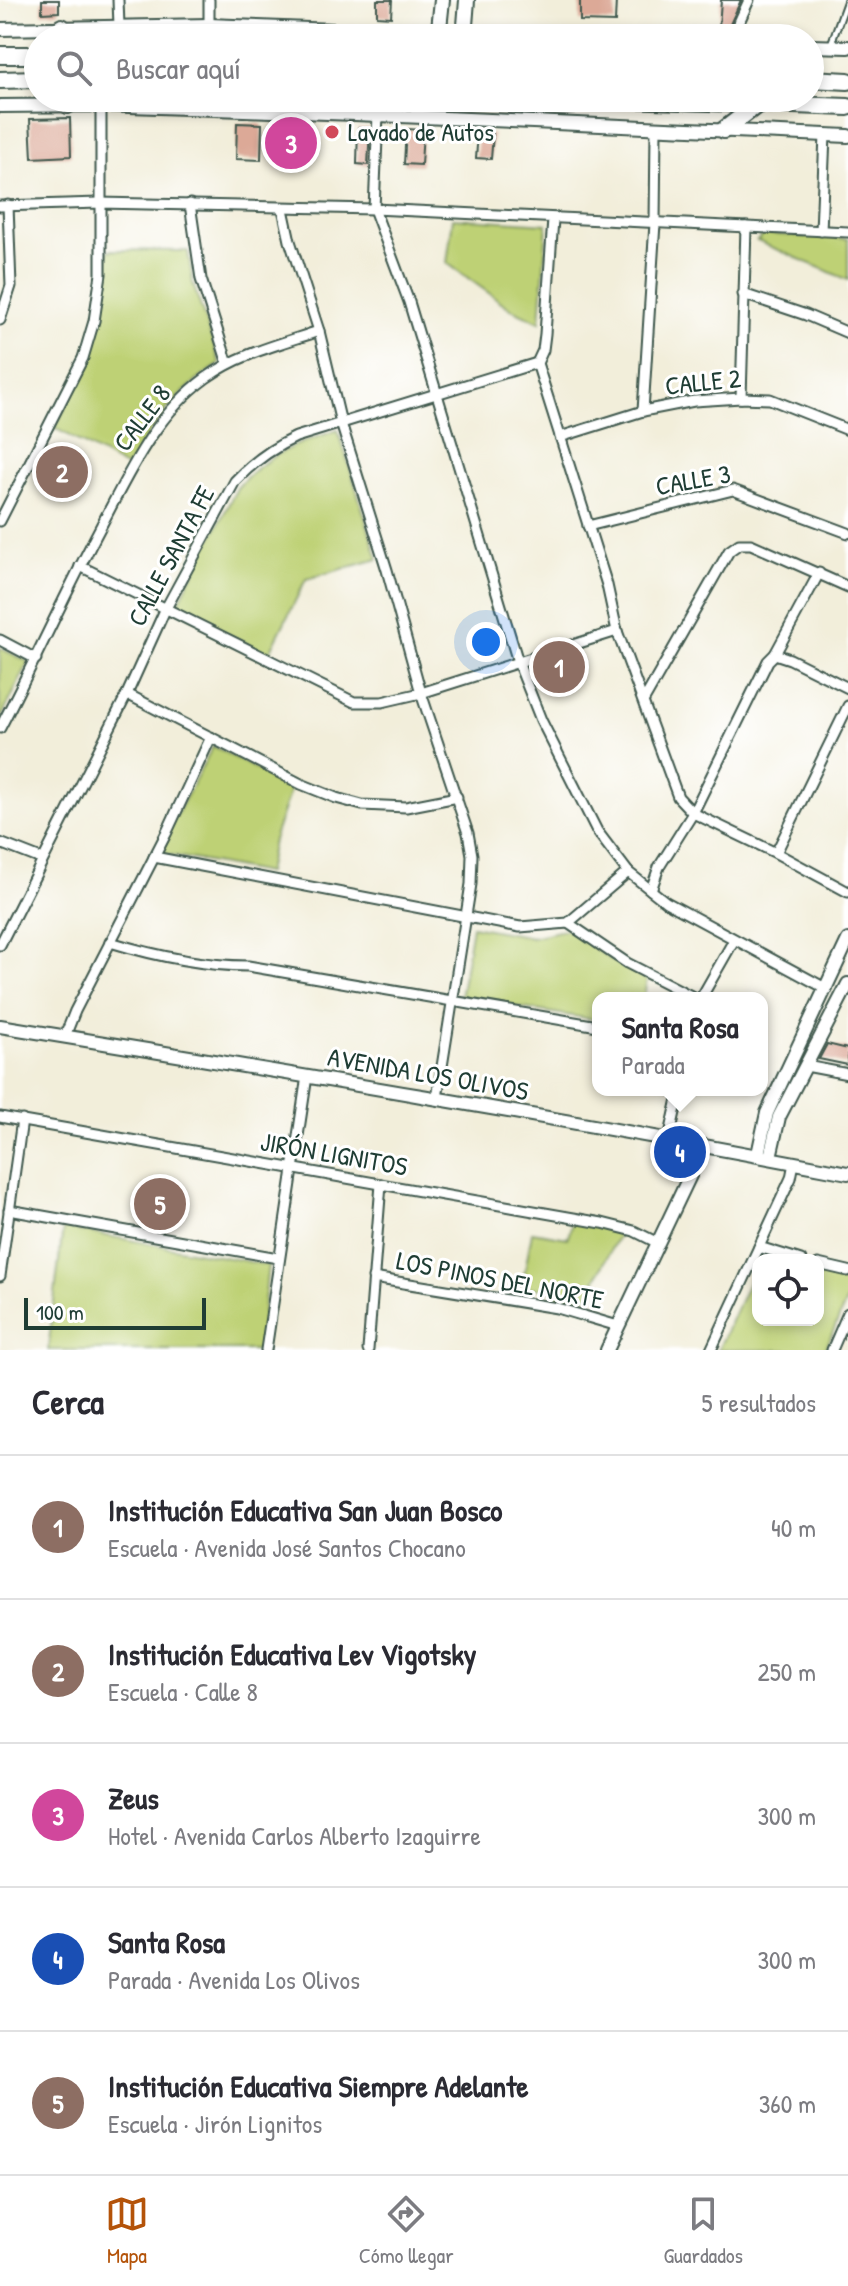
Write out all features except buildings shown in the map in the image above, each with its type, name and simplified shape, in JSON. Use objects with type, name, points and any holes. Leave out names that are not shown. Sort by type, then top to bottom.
[{"type":"main road","points":[[439,24],[442,0]]},
{"type":"main road","points":[[465,24],[467,0]]},
{"type":"main road","points":[[0,55],[24,55]]},
{"type":"main road","points":[[0,80],[24,81]]},
{"type":"main road","points":[[824,80],[848,81]]},
{"type":"main road","points":[[824,106],[848,107]]},
{"type":"main road","points":[[724,130],[748,112]]},
{"type":"street","points":[[118,0],[119,24]]},
{"type":"street","points":[[209,0],[209,24]]},
{"type":"street","points":[[738,24],[749,0]]},
{"type":"street","points":[[0,29],[24,28]]},
{"type":"street","points":[[824,46],[848,47]]},
{"type":"street","points":[[0,106],[24,104]]},
{"type":"street","points":[[0,521],[83,358],[94,321],[101,274],[101,112]]},
{"type":"street","points":[[295,112],[848,136]]},
{"type":"street","points":[[378,115],[374,209],[409,302],[518,662],[541,720],[597,831],[628,872],[688,916],[827,989]]},
{"type":"street","points":[[643,411],[655,223],[656,129]]},
{"type":"street","points":[[821,231],[825,135]]},
{"type":"street","points":[[0,320],[11,286],[4,205],[99,203],[374,209],[848,232]]},
{"type":"street","points":[[190,204],[201,279],[228,364]]},
{"type":"street","points":[[283,209],[319,331],[341,423],[421,693],[457,797],[472,855],[466,916],[437,1098]]},
{"type":"street","points":[[553,219],[545,334],[537,363],[607,585],[617,631],[678,797],[693,813],[848,892]]},
{"type":"street","points":[[741,398],[746,227]]},
{"type":"street","points":[[743,294],[848,333]]},
{"type":"street","name":"CALLE 8","points":[[0,728],[133,465],[167,413],[186,394],[228,364],[319,331]]},
{"type":"street","name":"CALLE SANTA FE","points":[[0,945],[127,694],[165,610],[235,481],[250,464],[287,441],[537,363]]},
{"type":"street","name":"CALLE 2","points":[[560,437],[643,411],[694,401],[741,398],[770,399],[848,430]]},
{"type":"street","name":"CALLE 3","points":[[588,526],[733,490],[848,533]]},
{"type":"street","points":[[644,700],[729,551],[739,544],[751,544],[848,587]]},
{"type":"street","points":[[80,566],[354,702],[382,702],[421,693],[617,631]]},
{"type":"street","points":[[651,890],[659,867],[693,813],[768,661],[775,654],[819,573]]},
{"type":"street","points":[[0,640],[36,659]]},
{"type":"street","points":[[775,654],[848,688]]},
{"type":"street","points":[[127,694],[301,784],[336,798],[362,805],[406,807],[457,797]]},
{"type":"street","points":[[776,853],[848,706]]},
{"type":"street","points":[[65,1036],[211,737]]},
{"type":"street","points":[[0,843],[41,859]]},
{"type":"street","points":[[154,857],[520,927],[568,923],[628,872]]},
{"type":"street","points":[[568,923],[627,963],[683,992]]},
{"type":"street","points":[[704,992],[734,940]]},
{"type":"street","points":[[764,1156],[767,1113],[848,940]]},
{"type":"street","points":[[110,942],[149,954],[214,966],[248,966],[592,1025]]},
{"type":"street","points":[[764,1156],[779,1117],[848,981],[832,975]]},
{"type":"street","name":"AVENIDA LOS OLIVOS","points":[[0,1026],[437,1098],[848,1173]]},
{"type":"street","points":[[806,1066],[848,1074]]},
{"type":"street","points":[[266,1350],[307,1076]]},
{"type":"street","points":[[669,1139],[679,1096]]},
{"type":"street","name":"JIRÓN LIGNITOS","points":[[0,1117],[602,1223],[634,1231],[658,1243]]},
{"type":"street","points":[[0,1276],[22,1120]]},
{"type":"street","points":[[607,1350],[704,1146]]},
{"type":"street","points":[[711,1350],[791,1178],[794,1163]]},
{"type":"street","points":[[368,1350],[381,1184]]},
{"type":"street","points":[[9,1210],[278,1258]]},
{"type":"street","points":[[759,1247],[782,1254]]},
{"type":"street","points":[[824,1265],[848,1271]]},
{"type":"street","name":"LOS PINOS DEL NORTE","points":[[373,1278],[557,1308],[618,1326]]},
{"type":"street","points":[[832,1350],[848,1313]]},
{"type":"lane","points":[[830,46],[847,0]]},
{"type":"green space","points":[[453,218],[547,224],[540,322],[511,309],[447,263]]},
{"type":"green space","points":[[764,234],[848,239],[848,280],[757,241]]},
{"type":"green space","points":[[108,250],[188,251],[193,284],[220,364],[190,386],[166,410],[127,468],[55,428],[76,384],[99,321]]},
{"type":"green space","points":[[338,430],[378,559],[306,579],[269,654],[175,609],[237,488],[247,477],[270,459],[296,445]]},
{"type":"green space","points":[[0,648],[29,662],[0,720]]},
{"type":"green space","points":[[213,746],[291,788],[273,840],[267,873],[160,853],[168,831]]},
{"type":"green space","points":[[472,926],[532,937],[568,929],[613,961],[647,979],[645,992],[592,992],[592,1019],[460,998]]},
{"type":"green space","points":[[573,1218],[622,1228],[583,1304],[556,1298],[557,1292],[522,1286],[532,1232],[568,1238]]},
{"type":"green space","points":[[63,1228],[268,1265],[259,1350],[48,1350]]},
{"type":"green space","points":[[824,1271],[848,1276],[848,1297],[825,1350],[718,1350],[752,1274],[752,1326],[824,1326]]},
{"type":"place","name":"Lavado de Autos","points":[[332,132]]},
{"type":"place","name":"Zeus","points":[[291,143]]},
{"type":"place","name":"Institución Educativa Lev Vigotsky","points":[[62,472]]},
{"type":"place","name":"Institución Educativa San Juan Bosco","points":[[559,667]]},
{"type":"place","name":"Santa Rosa","points":[[680,1152]]},
{"type":"place","name":"Institución Educativa Siempre Adelante","points":[[160,1204]]}]
